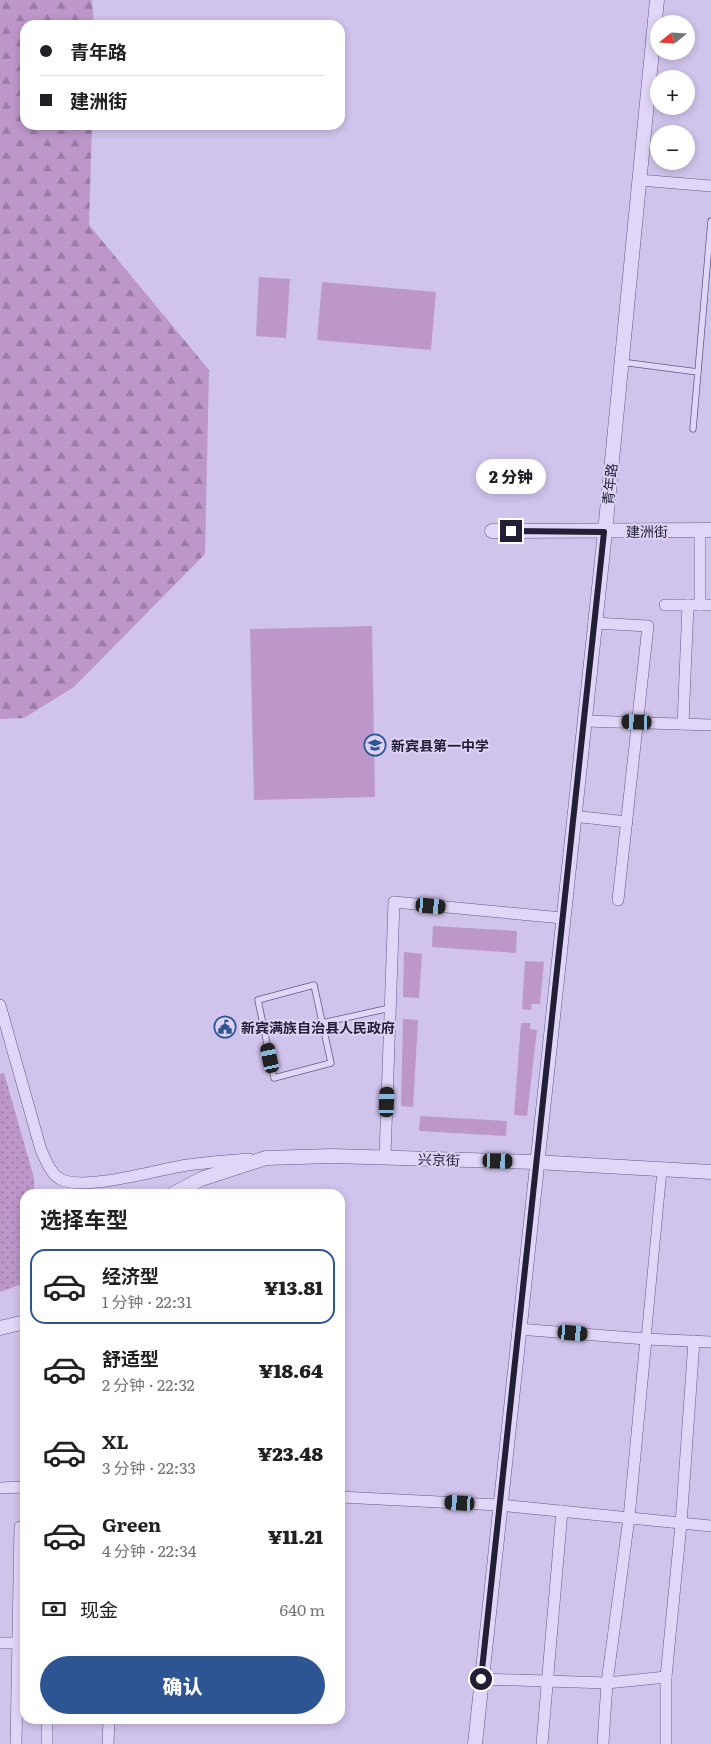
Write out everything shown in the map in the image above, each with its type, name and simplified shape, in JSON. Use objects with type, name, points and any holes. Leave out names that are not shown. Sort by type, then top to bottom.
[{"type":"street","name":"青年路","points":[[474,1744],[604,532],[657,0]]},
{"type":"street","points":[[640,180],[711,186]]},
{"type":"street","points":[[665,605],[706,605],[706,530]]},
{"type":"street","name":"建洲街","points":[[492,531],[604,532],[706,530]]},
{"type":"street","points":[[683,724],[688,605]]},
{"type":"street","points":[[594,623],[648,626],[618,900]]},
{"type":"street","points":[[584,721],[711,725]]},
{"type":"street","points":[[573,816],[626,822]]},
{"type":"street","points":[[385,1158],[394,902],[562,918]]},
{"type":"street","points":[[0,1005],[41,1150],[51,1171],[60,1178],[72,1182],[102,1182],[188,1165],[266,1158]]},
{"type":"street","name":"兴京街","points":[[182,1189],[201,1179],[266,1158],[332,1156],[535,1162],[711,1172]]},
{"type":"street","points":[[603,1744],[607,1683],[629,1518],[662,1170]]},
{"type":"street","points":[[0,1328],[20,1323]]},
{"type":"street","points":[[518,1329],[711,1342]]},
{"type":"street","points":[[666,1744],[666,1678],[681,1524],[694,1341]]},
{"type":"street","points":[[0,1488],[20,1487]]},
{"type":"street","points":[[345,1497],[500,1505],[711,1526]]},
{"type":"street","points":[[542,1744],[562,1512]]},
{"type":"street","points":[[0,1643],[20,1643]]},
{"type":"street","points":[[16,1744],[20,1663]]},
{"type":"street","points":[[481,1679],[607,1683],[666,1678]]},
{"type":"street","points":[[46,1744],[47,1724]]},
{"type":"street","points":[[108,1744],[109,1724]]},
{"type":"lane","points":[[692,429],[711,221]]},
{"type":"lane","points":[[621,362],[698,372]]},
{"type":"lane","points":[[314,986],[322,1023],[331,1063],[274,1078],[258,1000],[314,986]]},
{"type":"lane","points":[[322,1023],[390,1008]]},
{"type":"green space","points":[[0,0],[92,0],[94,20],[20,20],[20,130],[92,130],[89,225],[209,370],[205,554],[74,687],[24,718],[0,719]]},
{"type":"green space","points":[[259,277],[290,279],[286,338],[256,336]]},
{"type":"green space","points":[[322,282],[436,292],[431,350],[317,340]]},
{"type":"green space","points":[[372,626],[375,797],[254,800],[250,629]]},
{"type":"green space","points":[[433,926],[517,931],[516,953],[432,947]]},
{"type":"green space","points":[[404,952],[422,954],[419,998],[403,997]]},
{"type":"green space","points":[[525,961],[544,962],[540,1004],[532,1004],[531,1010],[522,1009]]},
{"type":"green space","points":[[403,1019],[418,1020],[413,1107],[401,1106]]},
{"type":"green space","points":[[521,1023],[530,1023],[530,1029],[537,1030],[527,1116],[514,1115]]},
{"type":"green space","points":[[4,1073],[34,1178],[34,1189],[20,1189],[20,1285],[0,1292],[0,1074]]},
{"type":"green space","points":[[420,1116],[507,1121],[506,1136],[419,1131]]},
{"type":"place","name":"新宾县第一中学","points":[[375,745]]},
{"type":"place","name":"新宾满族自治县人民政府","points":[[225,1027]]},
{"type":"route","points":[[481,1679],[604,532],[511,531]]}]
